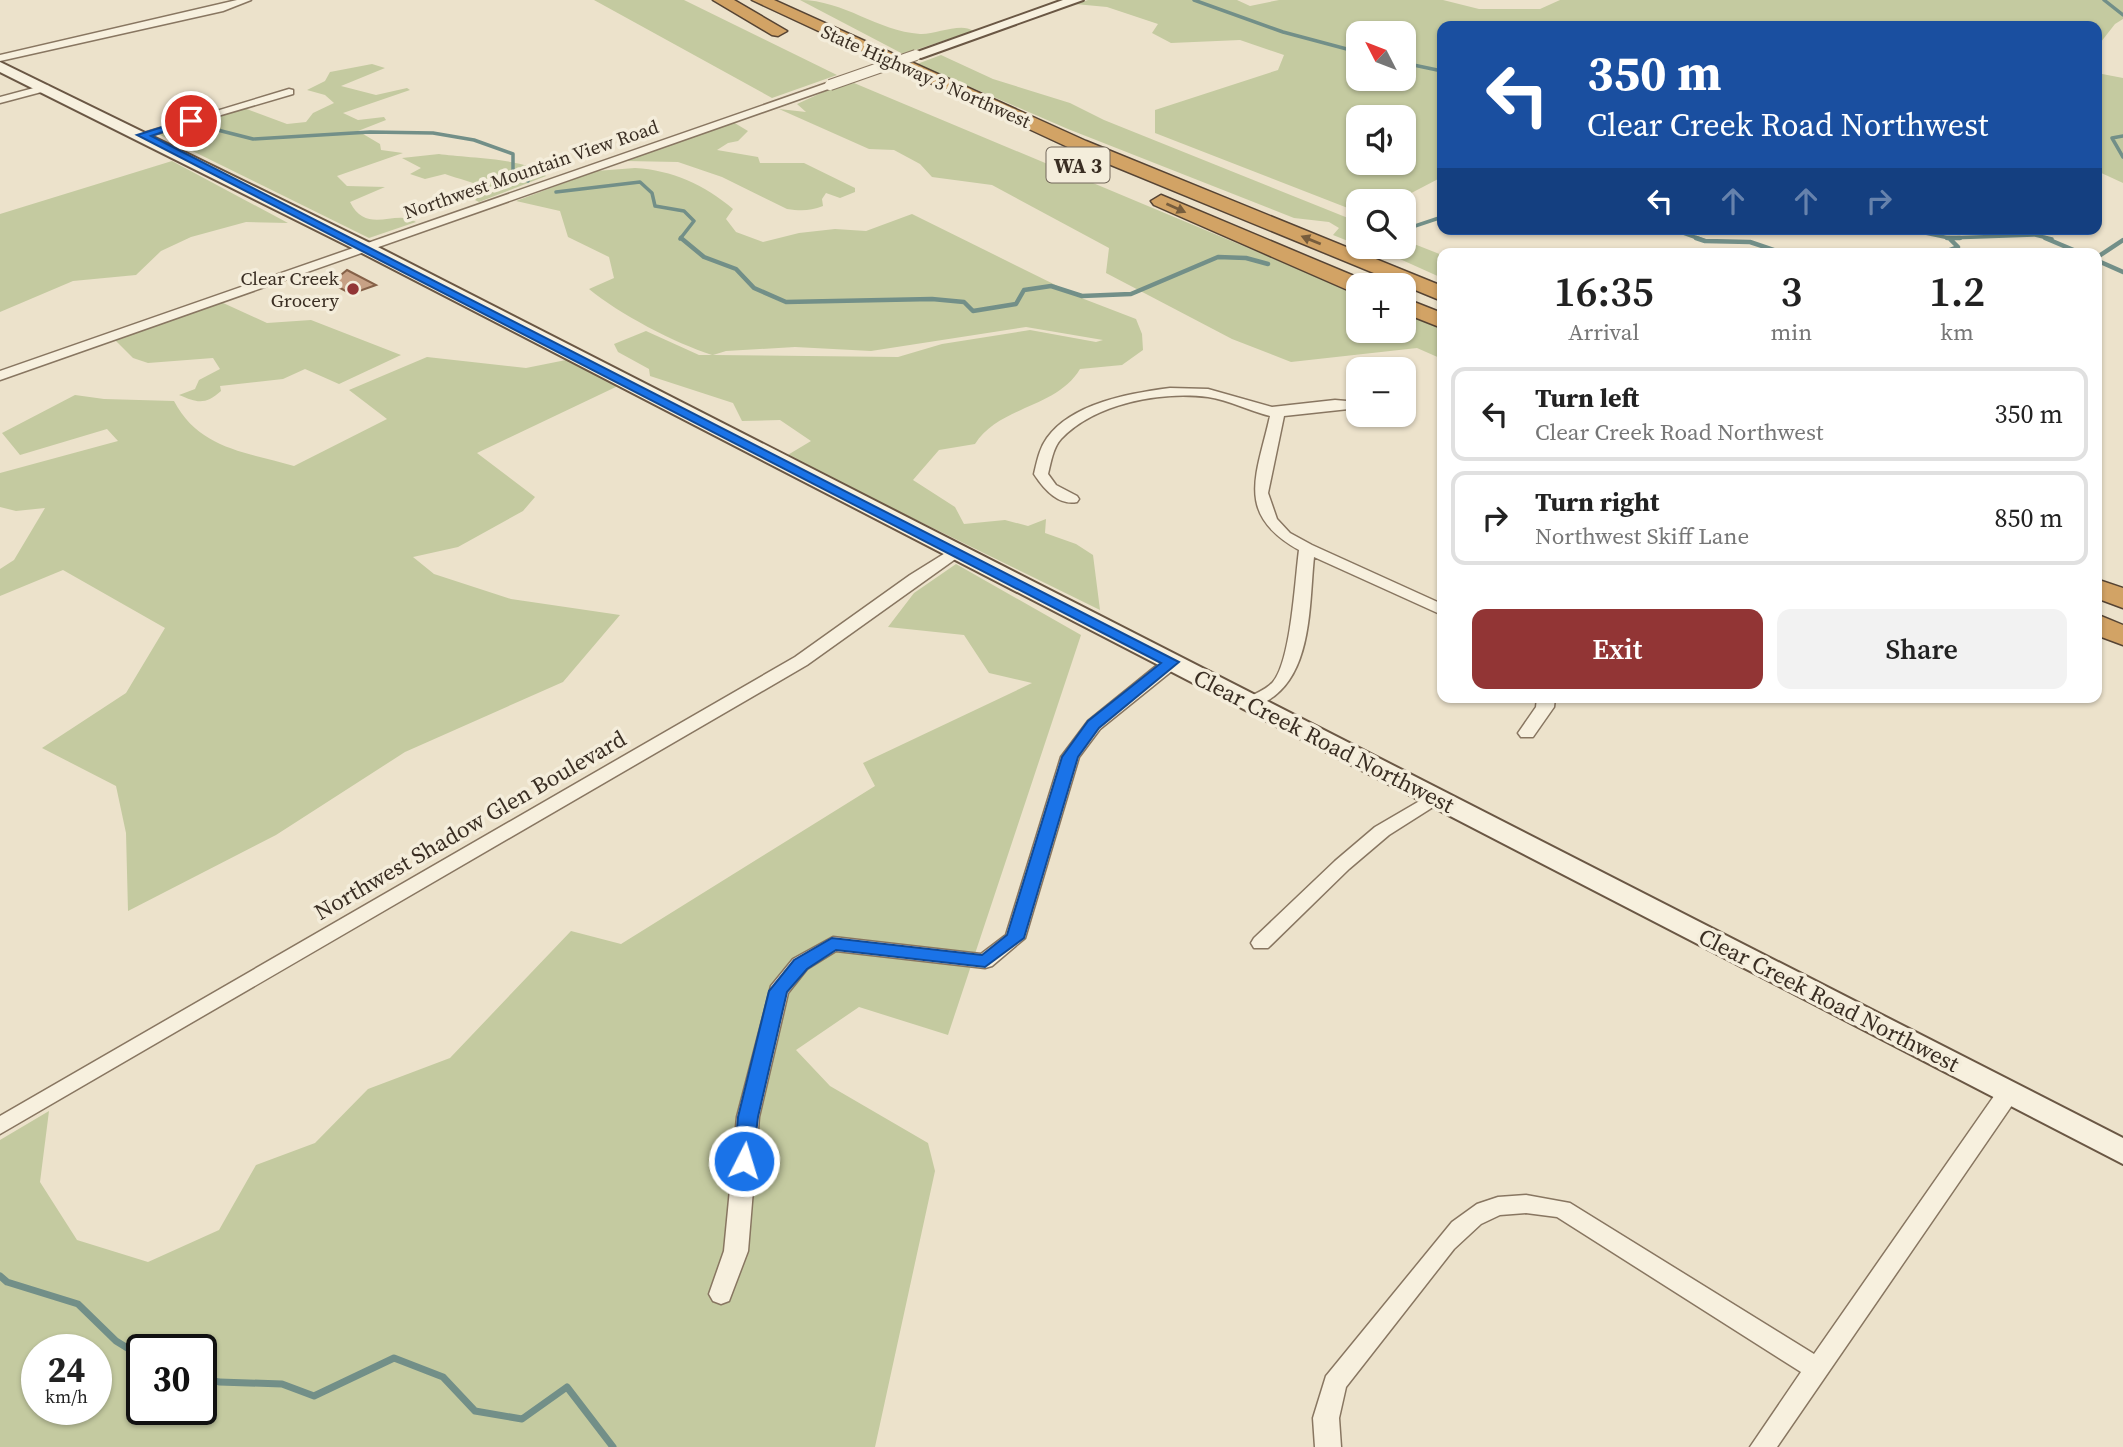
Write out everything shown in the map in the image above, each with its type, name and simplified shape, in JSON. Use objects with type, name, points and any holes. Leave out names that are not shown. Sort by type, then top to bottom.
[{"type":"highway","name":"State Highway 3 Northwest","points":[[709,0],[788,37],[721,0]]},
{"type":"highway","name":"State Highway 3 Northwest","points":[[760,0],[1079,145],[1437,292]]},
{"type":"highway","points":[[780,0],[888,60]]},
{"type":"highway","name":"State Highway 3 Northwest","points":[[832,58],[888,84]]},
{"type":"highway","name":"State Highway 3 Northwest","points":[[1021,141],[1346,281]]},
{"type":"highway","points":[[1416,310],[1437,319]]},
{"type":"highway","points":[[2102,590],[2123,599]]},
{"type":"highway","points":[[2102,626],[2123,636]]},
{"type":"main road","name":"Northwest Mountain View Road","points":[[916,55],[1076,0]]},
{"type":"main road","name":"Clear Creek Road Northwest","points":[[0,66],[366,248],[2123,1152]]},
{"type":"street","points":[[0,58],[223,9],[246,0]]},
{"type":"street","name":"Northwest Mountain View Road","points":[[0,376],[916,55]]},
{"type":"street","points":[[0,100],[45,88]]},
{"type":"street","points":[[142,135],[289,92]]},
{"type":"street","points":[[1072,499],[1051,488],[1041,474],[1049,446],[1068,427],[1097,411],[1143,397],[1187,392],[1229,397],[1278,412],[1336,402],[1346,404]]},
{"type":"street","points":[[1278,412],[1261,493],[1270,521],[1285,536],[1307,548],[1437,608]]},
{"type":"street","points":[[1251,703],[1274,689],[1286,674],[1293,652],[1307,548]]},
{"type":"street","name":"Northwest Shadow Glen Boulevard","points":[[0,1126],[801,662],[851,629],[906,582],[955,552]]},
{"type":"street","points":[[721,1294],[736,1251],[748,1117],[778,991],[800,964],[832,944],[985,961],[1015,938],[1070,757],[1094,725],[1172,662]]},
{"type":"street","points":[[1527,733],[1545,703]]},
{"type":"street","points":[[1261,943],[1342,865],[1382,831],[1435,798]]},
{"type":"street","points":[[1763,1447],[2009,1093]]},
{"type":"street","points":[[1328,1447],[1326,1418],[1335,1383],[1446,1243],[1485,1208],[1527,1202],[1562,1209],[1816,1369]]},
{"type":"green space","points":[[594,0],[684,0],[837,75],[772,98]]},
{"type":"green space","points":[[800,0],[831,5],[904,32],[926,34],[955,28],[973,31],[903,54]]},
{"type":"green space","points":[[1088,0],[1237,0],[1250,6],[1279,0],[1443,0],[1479,9],[1540,9],[1560,0],[2123,0],[2123,19],[2115,24],[2102,41],[2102,21],[1437,21],[1437,180],[1416,191],[1346,189],[1346,207],[1155,133],[1155,110],[1278,70],[1284,55],[1240,40],[1171,43],[1152,33],[1158,24],[1107,7],[1075,4]]},
{"type":"green space","points":[[941,55],[993,79],[1070,103],[1104,120],[1346,217],[1346,240],[1333,235],[1339,228],[1329,222],[1294,218],[1068,129],[917,64]]},
{"type":"green space","points":[[372,64],[385,68],[341,86],[376,95],[407,88],[410,90],[343,113],[358,120],[384,117],[386,120],[358,131],[380,144],[381,150],[403,153],[337,176],[347,186],[385,187],[350,202],[365,218],[400,218],[416,222],[369,238],[156,133],[244,108],[287,124],[306,122],[313,113],[334,103],[325,95],[307,90],[325,81],[330,72]]},
{"type":"green space","points":[[2102,74],[2123,78],[2123,183],[2102,173]]},
{"type":"green space","points":[[854,83],[1346,289],[1346,343],[1416,343],[1416,318],[1437,327],[1437,357],[1417,348],[1291,362],[1232,339],[1106,273],[1109,248],[992,185],[932,177],[920,164],[894,150],[869,149],[779,109],[806,112],[797,104],[830,89]]},
{"type":"green space","points":[[733,122],[748,131],[738,141],[728,143],[717,150],[758,157],[760,163],[804,163],[855,188],[855,192],[840,198],[826,193],[822,199],[823,206],[814,209],[787,209],[722,177],[678,162],[626,161]]},
{"type":"green space","points":[[439,154],[513,162],[538,170],[546,176],[479,202],[475,200],[486,189],[445,174],[425,179],[410,174],[421,168],[402,158]]},
{"type":"green space","points":[[172,161],[288,223],[246,222],[191,237],[161,251],[136,275],[73,281],[0,312],[0,214]]},
{"type":"green space","points":[[649,169],[687,180],[733,209],[726,219],[736,232],[763,242],[799,233],[835,229],[866,231],[912,214],[1084,299],[1136,319],[1142,334],[1143,350],[1122,365],[1080,369],[1070,382],[1057,392],[998,422],[985,431],[975,444],[939,450],[913,480],[955,507],[964,524],[1005,520],[1028,526],[1046,519],[1045,533],[1076,544],[1093,555],[1100,610],[786,456],[811,441],[780,420],[742,421],[733,403],[650,376],[649,369],[618,352],[614,344],[646,331],[699,355],[712,355],[648,327],[589,289],[614,278],[609,257],[568,237],[560,211],[516,201],[596,171]],"holes":[[[1026,327],[1103,340],[1096,342],[1030,330],[942,344],[898,357],[713,355],[726,351],[795,347],[871,351]]]},
{"type":"green space","points":[[1416,245],[1437,253],[1437,276],[1400,259],[1416,259]]},
{"type":"green space","points":[[221,302],[267,323],[311,320],[401,355],[339,384],[305,369],[283,379],[220,386],[221,391],[206,401],[201,401],[179,395],[195,389],[199,380],[220,369],[213,358],[148,363],[133,358],[114,339]]},
{"type":"green space","points":[[427,357],[526,368],[566,360],[620,385],[477,453],[535,497],[523,511],[458,547],[413,557],[434,574],[511,599],[620,615],[563,682],[405,752],[276,835],[128,911],[126,833],[116,786],[42,748],[126,693],[165,628],[63,570],[0,596],[0,569],[14,560],[45,508],[16,511],[0,507],[0,473],[118,441],[107,429],[20,455],[2,433],[75,395],[104,399],[174,401],[184,417],[210,439],[242,452],[294,466],[387,419],[349,390]]},
{"type":"green space","points":[[956,564],[1081,635],[948,1035],[859,1007],[796,1050],[830,1086],[928,1143],[935,1171],[875,1447],[0,1447],[0,1140],[49,1111],[40,1182],[77,1240],[148,1262],[219,1230],[256,1165],[315,1143],[368,1089],[450,1058],[571,931],[621,944],[875,786],[863,763],[1032,683],[989,673],[964,635],[888,627],[914,593]]},
{"type":"building","name":"Clear Creek Grocery","points":[[347,270],[376,285],[351,294],[331,283]]},
{"type":"waterway","points":[[1194,0],[1283,32],[1346,49]]},
{"type":"waterway","points":[[2104,0],[2123,15]]},
{"type":"waterway","points":[[1416,66],[1437,70]]},
{"type":"waterway","points":[[170,118],[184,121]]},
{"type":"waterway","points":[[190,123],[253,139],[370,132],[433,133],[474,140],[513,154],[513,170],[528,181]]},
{"type":"waterway","points":[[2123,136],[2112,138],[2123,157]]},
{"type":"waterway","points":[[556,192],[640,182],[652,193],[655,206],[684,211],[694,221],[680,239]]},
{"type":"waterway","points":[[1416,226],[1437,219]]},
{"type":"waterway","points":[[1689,235],[1700,239]]},
{"type":"waterway","points":[[1935,235],[1949,238]]},
{"type":"waterway","points":[[1949,238],[2035,235],[2052,239]]},
{"type":"waterway","points":[[681,238],[704,257],[736,269],[754,288],[786,302],[932,299],[964,302],[973,311],[1016,304],[1024,290],[1051,286],[1082,296],[1131,294],[1218,257],[1246,258],[1268,264]]},
{"type":"waterway","points":[[1696,238],[1705,241],[1750,242],[1768,248]]},
{"type":"waterway","points":[[1949,238],[1958,247],[1955,248]]},
{"type":"waterway","points":[[1949,238],[1960,238]]},
{"type":"waterway","points":[[2045,238],[2069,248]]},
{"type":"waterway","points":[[2102,254],[2123,240]]},
{"type":"waterway","points":[[2102,263],[2123,272]]},
{"type":"waterway","points":[[0,1276],[7,1282],[78,1304],[116,1341],[126,1347]]},
{"type":"waterway","points":[[217,1381],[282,1384],[314,1396],[394,1358],[443,1377],[475,1411],[522,1419],[567,1387],[613,1447]]},
{"type":"place","name":"Clear Creek Grocery","points":[[353,289]]},
{"type":"route","points":[[191,121],[142,135],[1172,662],[1094,725],[1070,757],[1015,938],[985,961],[832,944],[800,964],[778,991],[748,1117],[744,1161]]}]
